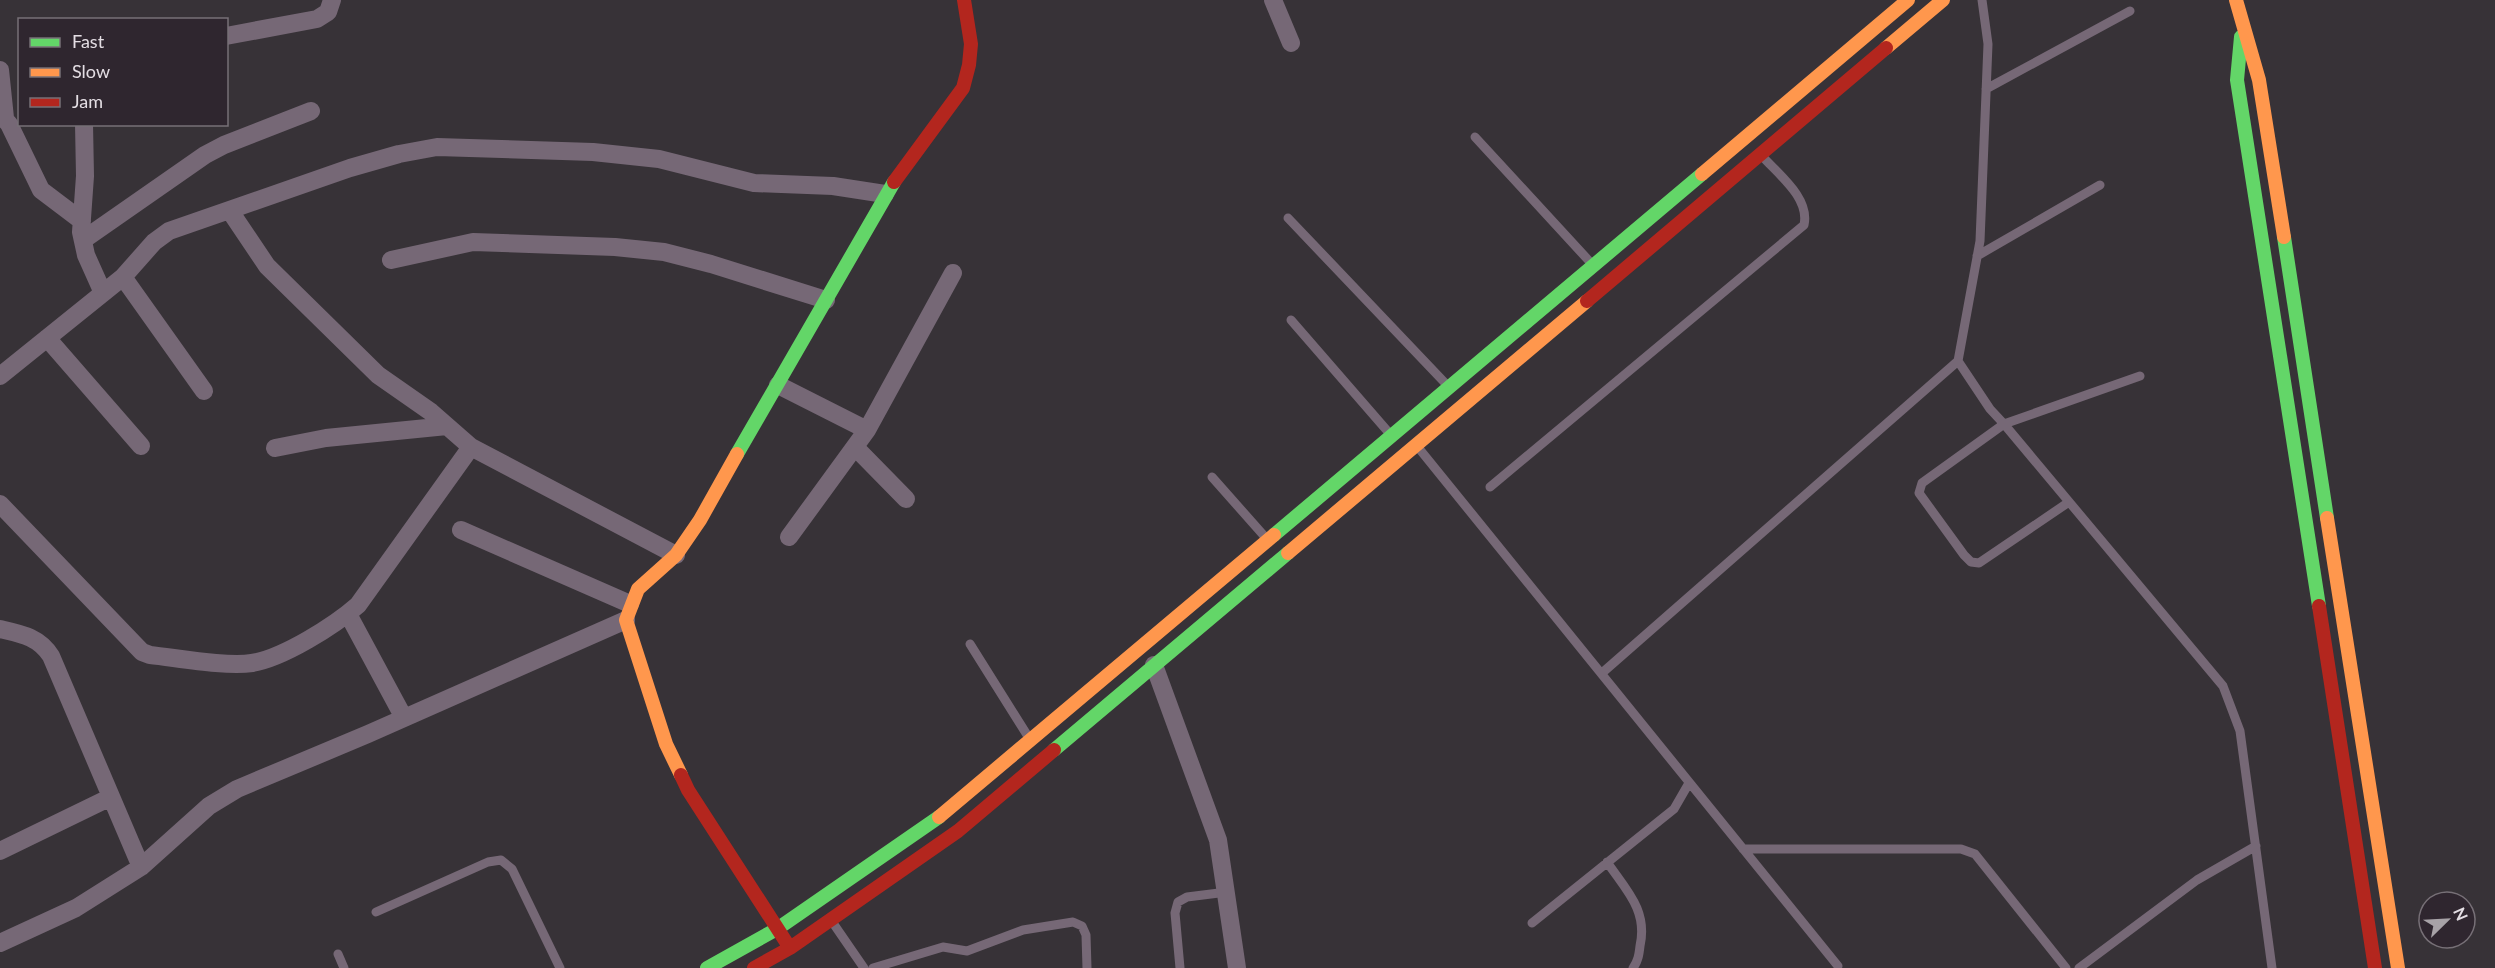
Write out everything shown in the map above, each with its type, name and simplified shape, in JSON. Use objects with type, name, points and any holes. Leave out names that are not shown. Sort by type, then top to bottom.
[{"type":"main road","points":[[790,948],[688,790],[666,744],[628,612],[638,589],[676,555],[700,520],[885,194],[963,88],[970,68],[972,41],[964,0]]},
{"type":"main road","points":[[707,968],[777,929],[944,813],[1908,0]]},
{"type":"main road","points":[[754,968],[790,948],[958,831],[1943,0]]},
{"type":"main road","points":[[2236,0],[2261,92],[2398,968]]},
{"type":"main road","points":[[2242,28],[2236,80],[2375,968]]},
{"type":"street","points":[[228,36],[317,20],[328,12],[332,0]]},
{"type":"street","points":[[1273,0],[1291,43]]},
{"type":"street","points":[[0,70],[3,116],[41,190],[82,221]]},
{"type":"street","points":[[83,240],[204,155],[311,111]]},
{"type":"street","points":[[84,126],[83,240],[86,255],[103,293]]},
{"type":"street","points":[[0,376],[123,277],[154,242],[169,231],[350,168],[399,154],[437,147],[594,152],[658,159],[754,183],[833,186],[885,194]]},
{"type":"street","points":[[230,211],[262,259],[275,274],[378,375],[431,412],[471,447],[676,555]]},
{"type":"street","points":[[391,260],[473,242],[615,246],[664,252],[826,300]]},
{"type":"street","points":[[789,537],[867,430],[953,273]]},
{"type":"street","points":[[123,277],[204,391]]},
{"type":"street","points":[[47,338],[141,446]]},
{"type":"street","points":[[778,385],[867,430]]},
{"type":"street","points":[[275,448],[327,438],[447,426]]},
{"type":"street","points":[[0,504],[134,645],[150,656],[252,663],[288,651],[348,614],[358,605],[471,447]]},
{"type":"street","points":[[855,447],[906,499]]},
{"type":"street","points":[[460,530],[628,612]]},
{"type":"street","points":[[0,943],[76,908],[141,867],[209,806],[237,789],[404,718],[628,612]]},
{"type":"street","points":[[348,614],[404,718]]},
{"type":"street","points":[[0,629],[20,633],[44,645],[51,656],[141,867]]},
{"type":"street","points":[[1154,665],[1218,840],[1237,968]]},
{"type":"street","points":[[0,851],[111,797]]},
{"type":"lane","points":[[1602,673],[1958,361],[1980,242],[1988,44],[1982,0]]},
{"type":"lane","points":[[1986,88],[2130,11]]},
{"type":"lane","points":[[1475,137],[1593,265]]},
{"type":"lane","points":[[1490,487],[1804,225],[1806,215],[1803,203],[1761,154]]},
{"type":"lane","points":[[1977,256],[2100,185]]},
{"type":"lane","points":[[1288,218],[1449,387]]},
{"type":"lane","points":[[1291,320],[1391,436]]},
{"type":"lane","points":[[1958,361],[1990,409],[2223,686],[2240,731],[2272,968]]},
{"type":"lane","points":[[2069,502],[1979,563],[1971,562],[1964,555],[1919,493],[1922,483],[2004,424],[2140,376]]},
{"type":"lane","points":[[1416,444],[1838,966]]},
{"type":"lane","points":[[1212,477],[1268,539]]},
{"type":"lane","points":[[970,644],[1030,740]]},
{"type":"lane","points":[[1532,923],[1674,809],[1689,783]]},
{"type":"lane","points":[[2079,968],[2197,880],[2256,846]]},
{"type":"lane","points":[[1743,849],[1961,849],[1975,854],[2066,968]]},
{"type":"lane","points":[[376,912],[488,862],[501,860],[512,869],[561,968]]},
{"type":"lane","points":[[1607,862],[1637,906],[1644,930],[1637,961],[1633,968]]},
{"type":"lane","points":[[1180,968],[1175,913],[1178,902],[1186,897],[1227,892]]},
{"type":"lane","points":[[831,919],[864,968]]},
{"type":"lane","points":[[873,968],[943,947],[967,951],[1023,930],[1073,922],[1082,926],[1086,935],[1087,968]]},
{"type":"lane","points":[[338,954],[344,968]]},
{"type":"traffic: fast","points":[[2241,37],[2237,80],[2319,606]]},
{"type":"traffic: fast","points":[[1274,535],[1702,174]]},
{"type":"traffic: fast","points":[[737,454],[894,182]]},
{"type":"traffic: fast","points":[[2284,237],[2327,518]]},
{"type":"traffic: fast","points":[[1054,750],[1288,553]]},
{"type":"traffic: fast","points":[[707,968],[777,929],[939,817]]},
{"type":"traffic: slow","points":[[1702,174],[1908,0]]},
{"type":"traffic: slow","points":[[1886,48],[1943,0]]},
{"type":"traffic: slow","points":[[2236,0],[2259,80],[2284,237]]},
{"type":"traffic: slow","points":[[1288,553],[1587,301]]},
{"type":"traffic: slow","points":[[681,775],[666,744],[626,620],[638,589],[676,555],[700,520],[737,454]]},
{"type":"traffic: slow","points":[[2327,518],[2398,968]]},
{"type":"traffic: slow","points":[[939,817],[1274,535]]},
{"type":"traffic: jam","points":[[894,182],[963,88],[971,44],[964,0]]},
{"type":"traffic: jam","points":[[1587,301],[1886,48]]},
{"type":"traffic: jam","points":[[2319,606],[2375,968]]},
{"type":"traffic: jam","points":[[754,968],[790,948],[958,831],[1054,750]]},
{"type":"traffic: jam","points":[[681,775],[688,790],[788,945]]}]
